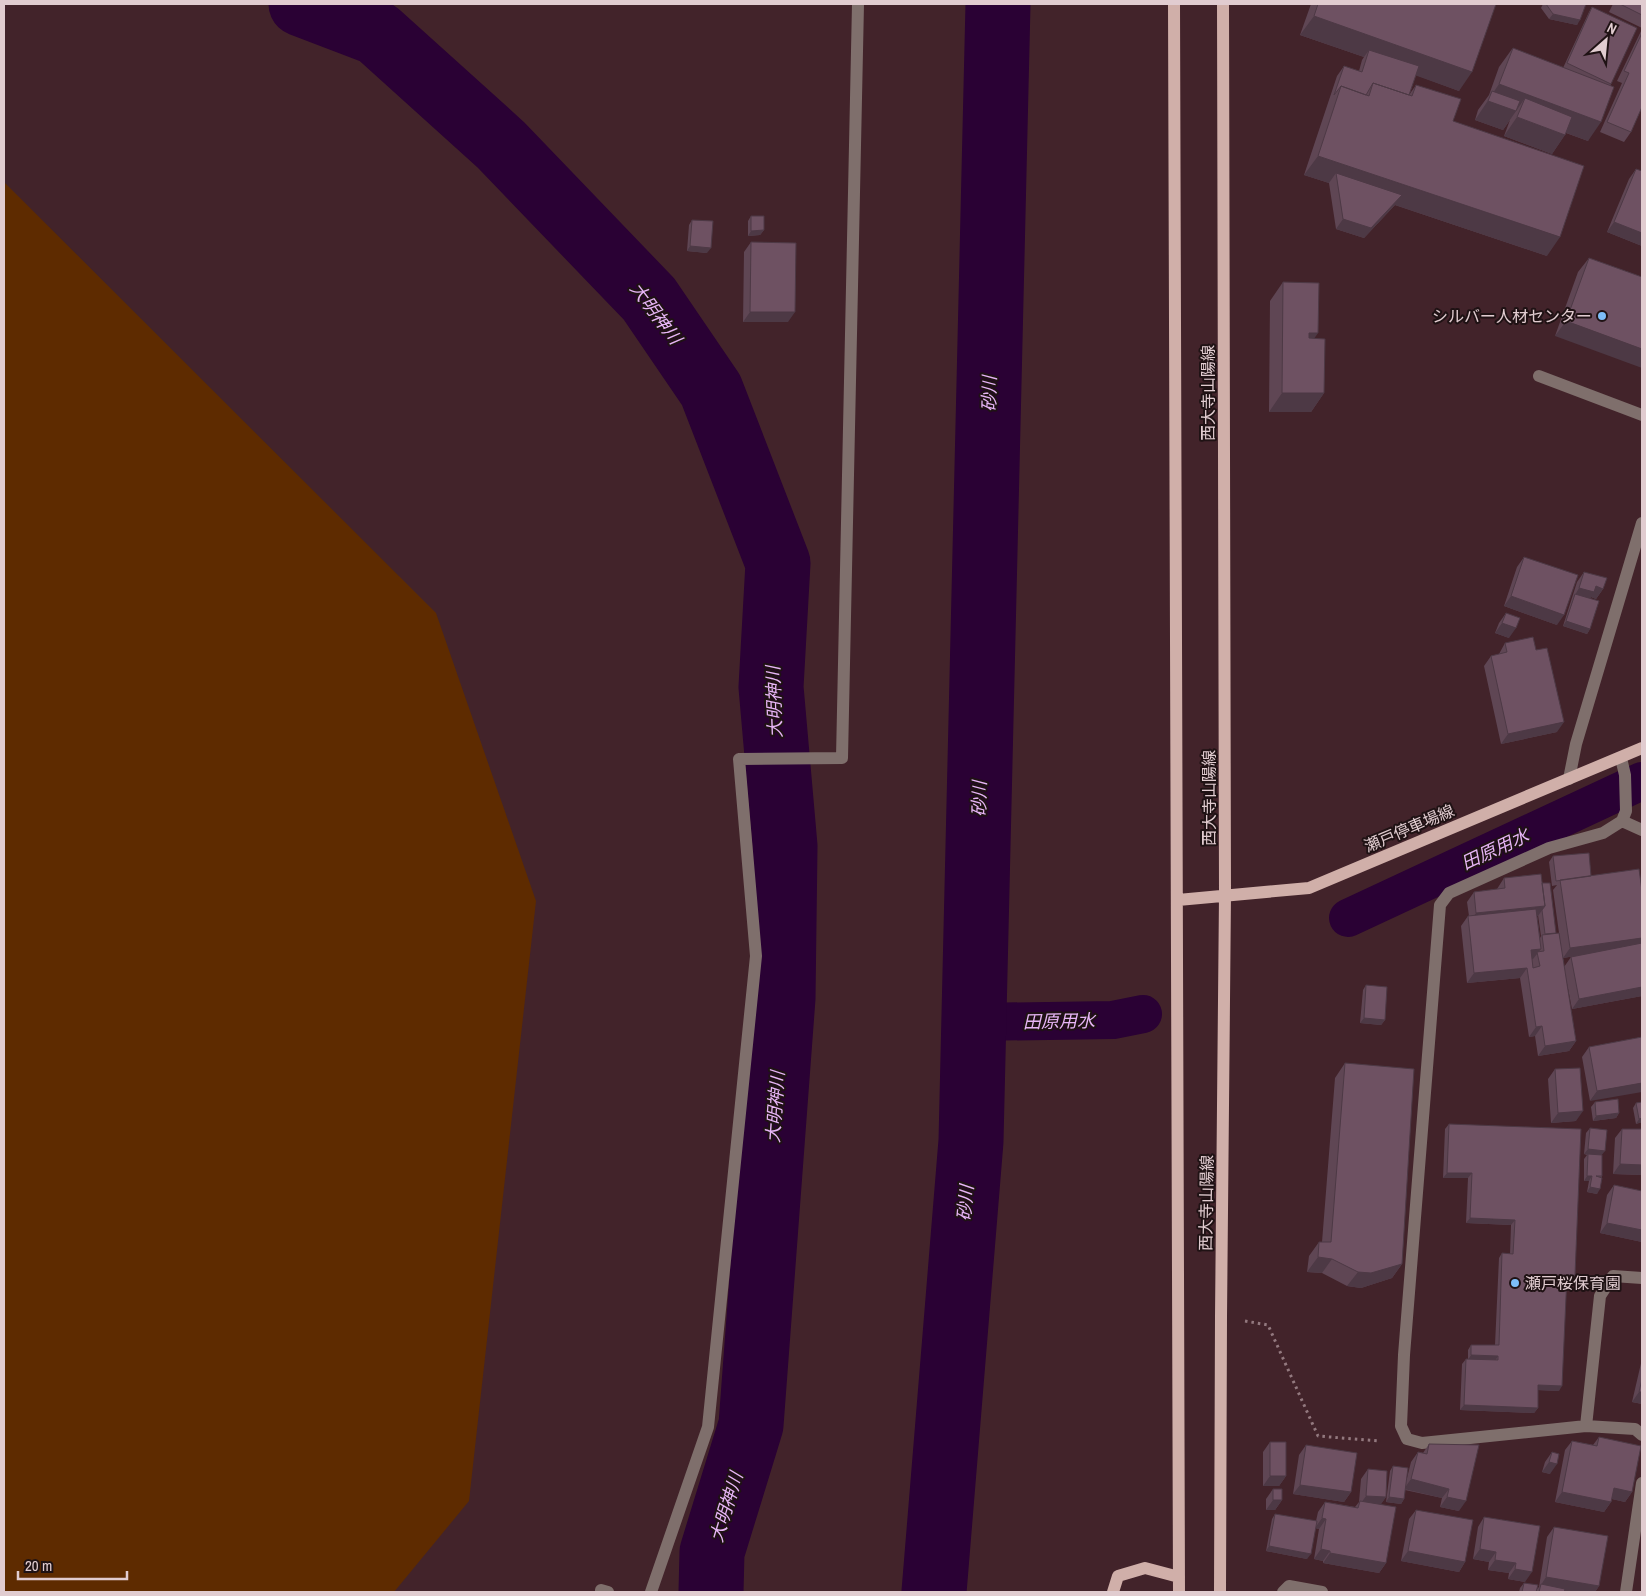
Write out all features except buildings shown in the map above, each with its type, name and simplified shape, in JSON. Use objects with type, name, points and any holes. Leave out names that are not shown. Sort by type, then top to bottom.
[{"type":"main road","name":"西大寺山陽線","points":[[1174,4],[1179,1592]]},
{"type":"main road","name":"西大寺山陽線","points":[[1220,1592],[1220,1317],[1225,895],[1224,4]]},
{"type":"main road","name":"瀬戸停車場線","points":[[1178,900],[1309,888],[1642,748]]},
{"type":"main road","points":[[1113,1592],[1118,1576],[1145,1568],[1180,1576]]},
{"type":"street","points":[[651,1592],[708,1427],[756,956],[740,758],[842,758],[858,4]]},
{"type":"street","points":[[1539,376],[1642,415]]},
{"type":"street","points":[[1569,779],[1576,744],[1642,522]]},
{"type":"street","points":[[1621,758],[1625,775],[1624,816]]},
{"type":"street","points":[[1624,816],[1642,830]]},
{"type":"street","points":[[1624,816],[1602,833],[1549,848],[1449,893],[1440,905],[1404,1355],[1401,1426],[1407,1439],[1422,1443],[1586,1426],[1634,1429],[1642,1435]]},
{"type":"street","points":[[1586,1426],[1600,1296],[1613,1276],[1642,1278]]},
{"type":"street","points":[[1626,1592],[1642,1483]]},
{"type":"street","points":[[1284,1592],[1289,1586],[1322,1592]]},
{"type":"street","points":[[601,1592],[602,1590],[608,1592]]},
{"type":"path","points":[[1220,1317],[1268,1325],[1318,1436],[1388,1442],[1407,1439]]},
{"type":"shaded area","points":[[4,182],[436,613],[536,901],[469,1501],[394,1592],[4,1592]]},
{"type":"waterway","name":"大明神川","points":[[301,4],[377,33],[501,145],[649,299],[711,390],[778,563],[771,687],[785,846],[783,998],[751,1425],[712,1552],[711,1592]]},
{"type":"waterway","name":"砂川","points":[[934,1592],[971,1141],[998,4]]},
{"type":"waterway","name":"田原用水","points":[[1348,918],[1642,781]]},
{"type":"waterway","name":"田原用水","points":[[974,1022],[1113,1020],[1143,1014]]},
{"type":"place","name":"シルバー人材センター","points":[[1602,316]]},
{"type":"place","name":"瀬戸桜保育園","points":[[1515,1283]]}]
